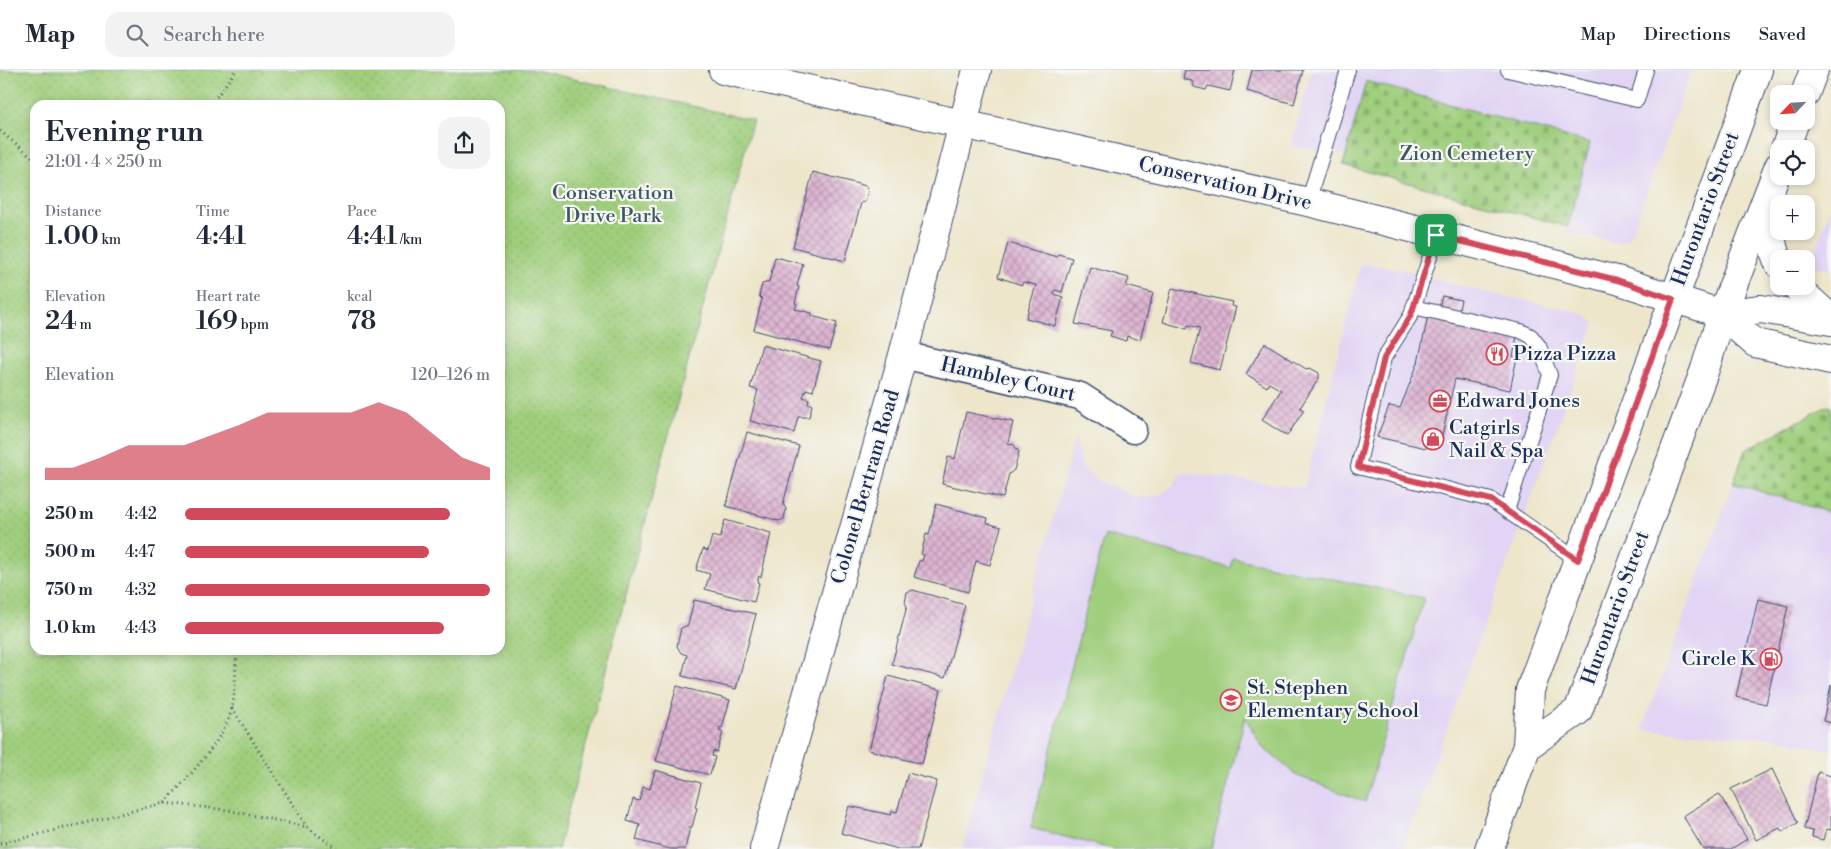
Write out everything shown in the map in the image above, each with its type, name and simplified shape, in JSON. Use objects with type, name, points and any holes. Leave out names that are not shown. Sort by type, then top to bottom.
[{"type":"main road","name":"Conservation Drive","points":[[724,70],[1308,202],[1617,280],[1722,314]]},
{"type":"main road","name":"Colonel Bertram Road","points":[[764,849],[903,355],[977,70]]},
{"type":"main road","name":"Hurontario Street","points":[[1489,849],[1527,746],[1530,690],[1758,70]]},
{"type":"main road","points":[[1808,85],[1814,70]]},
{"type":"main road","name":"Hurontario Street","points":[[1527,746],[1578,711],[1705,369],[1722,314],[1772,185]]},
{"type":"main road","points":[[1773,250],[1771,246],[1771,224],[1779,185]]},
{"type":"main road","points":[[1805,295],[1831,320]]},
{"type":"main road","points":[[1722,314],[1761,308],[1831,320]]},
{"type":"main road","points":[[1722,314],[1755,343],[1831,360]]},
{"type":"street","name":"Hambley Court","points":[[903,355],[1080,396],[1133,430]]},
{"type":"lane","points":[[1308,202],[1348,70]]},
{"type":"lane","points":[[1508,70],[1636,100],[1646,70]]},
{"type":"lane","points":[[1436,235],[1411,315],[1384,358],[1358,467],[1491,500],[1578,560]]},
{"type":"lane","points":[[1413,307],[1521,331],[1531,336],[1538,346],[1550,374],[1506,511]]},
{"type":"path","points":[[214,100],[236,70]]},
{"type":"path","points":[[0,131],[30,155]]},
{"type":"path","points":[[164,803],[199,764],[224,730],[232,708],[236,655]]},
{"type":"path","points":[[232,708],[307,827],[337,849]]},
{"type":"path","points":[[0,844],[164,803],[228,810],[307,827]]},
{"type":"shaded area","points":[[1311,70],[1692,70],[1632,231],[1626,240],[1617,243],[1566,232],[1590,143],[1366,82],[1346,155],[1291,146]]},
{"type":"shaded area","points":[[1831,206],[1831,270],[1815,266],[1815,251]]},
{"type":"shaded area","name":"St. Stephen Elementary School","points":[[1361,263],[1403,270],[1487,293],[1568,309],[1585,315],[1595,323],[1403,849],[962,849],[1075,438],[1083,468],[1097,480],[1137,497],[1162,494],[1173,485],[1182,472],[1304,488]]},
{"type":"shaded area","points":[[1733,483],[1831,513],[1831,751],[1774,738],[1642,730]]},
{"type":"green space","name":"Conservation Drive Park","points":[[0,70],[535,70],[753,120],[558,849],[0,849]]},
{"type":"green space","name":"Zion Cemetery","points":[[1366,81],[1590,143],[1568,227],[1343,165]]},
{"type":"green space","points":[[1827,406],[1831,407],[1831,513],[1733,483],[1745,450]]},
{"type":"green space","points":[[1105,535],[1231,568],[1233,558],[1424,598],[1365,802],[1298,776],[1262,747],[1245,717],[1211,849],[1112,849],[1031,828]]},
{"type":"building","points":[[1185,70],[1235,70],[1230,91],[1208,86],[1206,90],[1194,87],[1192,81],[1183,79]]},
{"type":"building","points":[[1252,70],[1303,70],[1294,104],[1247,91]]},
{"type":"building","points":[[813,172],[866,186],[868,192],[865,202],[861,203],[845,261],[793,247]]},
{"type":"building","points":[[1008,243],[1057,257],[1058,254],[1072,258],[1062,292],[1055,290],[1054,294],[1063,297],[1055,326],[1026,318],[1036,285],[1023,282],[1022,285],[998,277]]},
{"type":"building","points":[[775,257],[803,264],[797,286],[799,287],[795,309],[812,313],[812,316],[837,323],[829,350],[754,330],[762,299],[759,296],[762,284],[769,282]]},
{"type":"building","points":[[1090,267],[1129,278],[1126,286],[1153,293],[1140,340],[1127,336],[1126,341],[1110,336],[1112,331],[1075,324]]},
{"type":"building","points":[[1172,288],[1232,302],[1231,306],[1236,307],[1220,370],[1191,363],[1200,328],[1188,325],[1187,329],[1163,322]]},
{"type":"building","points":[[1442,296],[1461,300],[1457,317],[1517,336],[1513,357],[1517,358],[1510,390],[1455,379],[1441,440],[1426,448],[1377,437],[1389,406],[1400,408],[1418,363],[1429,311],[1438,312]]},
{"type":"building","points":[[1265,343],[1306,369],[1310,368],[1319,373],[1319,378],[1300,408],[1304,410],[1287,436],[1262,420],[1281,390],[1269,383],[1267,387],[1246,374]]},
{"type":"building","points":[[762,345],[821,361],[813,391],[806,389],[803,397],[809,399],[808,403],[812,405],[809,417],[798,417],[794,433],[750,421],[758,390],[750,388]]},
{"type":"building","points":[[966,412],[1013,422],[1008,443],[1014,445],[1019,452],[1014,470],[1009,474],[1003,498],[942,484],[948,457],[955,459]]},
{"type":"building","points":[[747,432],[799,446],[783,504],[786,509],[784,519],[779,521],[726,506]]},
{"type":"building","points":[[936,504],[988,518],[987,523],[1001,527],[990,565],[976,561],[968,592],[914,577],[919,561],[922,561],[924,555],[921,554],[926,534],[929,535]]},
{"type":"building","points":[[725,520],[771,533],[761,577],[759,576],[757,582],[759,583],[754,602],[705,589],[710,574],[696,570],[703,549],[708,551],[712,536],[720,538]]},
{"type":"building","points":[[913,590],[965,605],[945,678],[892,664],[907,606],[905,603],[907,592]]},
{"type":"building","points":[[1758,599],[1788,606],[1766,704],[1736,697]]},
{"type":"building","points":[[694,600],[756,614],[736,689],[682,676],[687,655],[681,653],[677,646],[681,628],[688,625]]},
{"type":"building","points":[[888,676],[941,690],[922,764],[869,750]]},
{"type":"building","points":[[1831,685],[1831,723],[1823,721]]},
{"type":"building","points":[[677,686],[730,700],[722,728],[720,727],[719,731],[723,732],[717,752],[713,751],[712,756],[715,757],[710,775],[656,761]]},
{"type":"building","points":[[1772,769],[1798,823],[1782,832],[1780,828],[1756,840],[1731,789]]},
{"type":"building","points":[[655,770],[701,783],[695,807],[697,808],[685,849],[670,849],[636,840],[640,825],[627,821],[633,799],[639,801],[643,787],[650,789]]},
{"type":"building","points":[[1818,772],[1831,776],[1831,830],[1826,829],[1823,840],[1812,837],[1813,831],[1804,829]]},
{"type":"building","points":[[908,773],[937,781],[918,849],[898,849],[841,833],[849,806],[891,815],[892,811],[897,812]]},
{"type":"building","points":[[1719,794],[1747,839],[1731,849],[1703,849],[1683,816]]},
{"type":"place","name":"Pizza Pizza","points":[[1497,354]]},
{"type":"place","name":"Edward Jones","points":[[1440,401]]},
{"type":"place","name":"Catgirls Nail & Spa","points":[[1433,439]]},
{"type":"place","name":"Circle K","points":[[1771,659]]},
{"type":"place","name":"St. Stephen Elementary School","points":[[1231,700]]},
{"type":"route","points":[[1436,235],[1617,280],[1673,299],[1659,342],[1578,560],[1491,500],[1358,467],[1384,358],[1411,315],[1436,235]]}]
